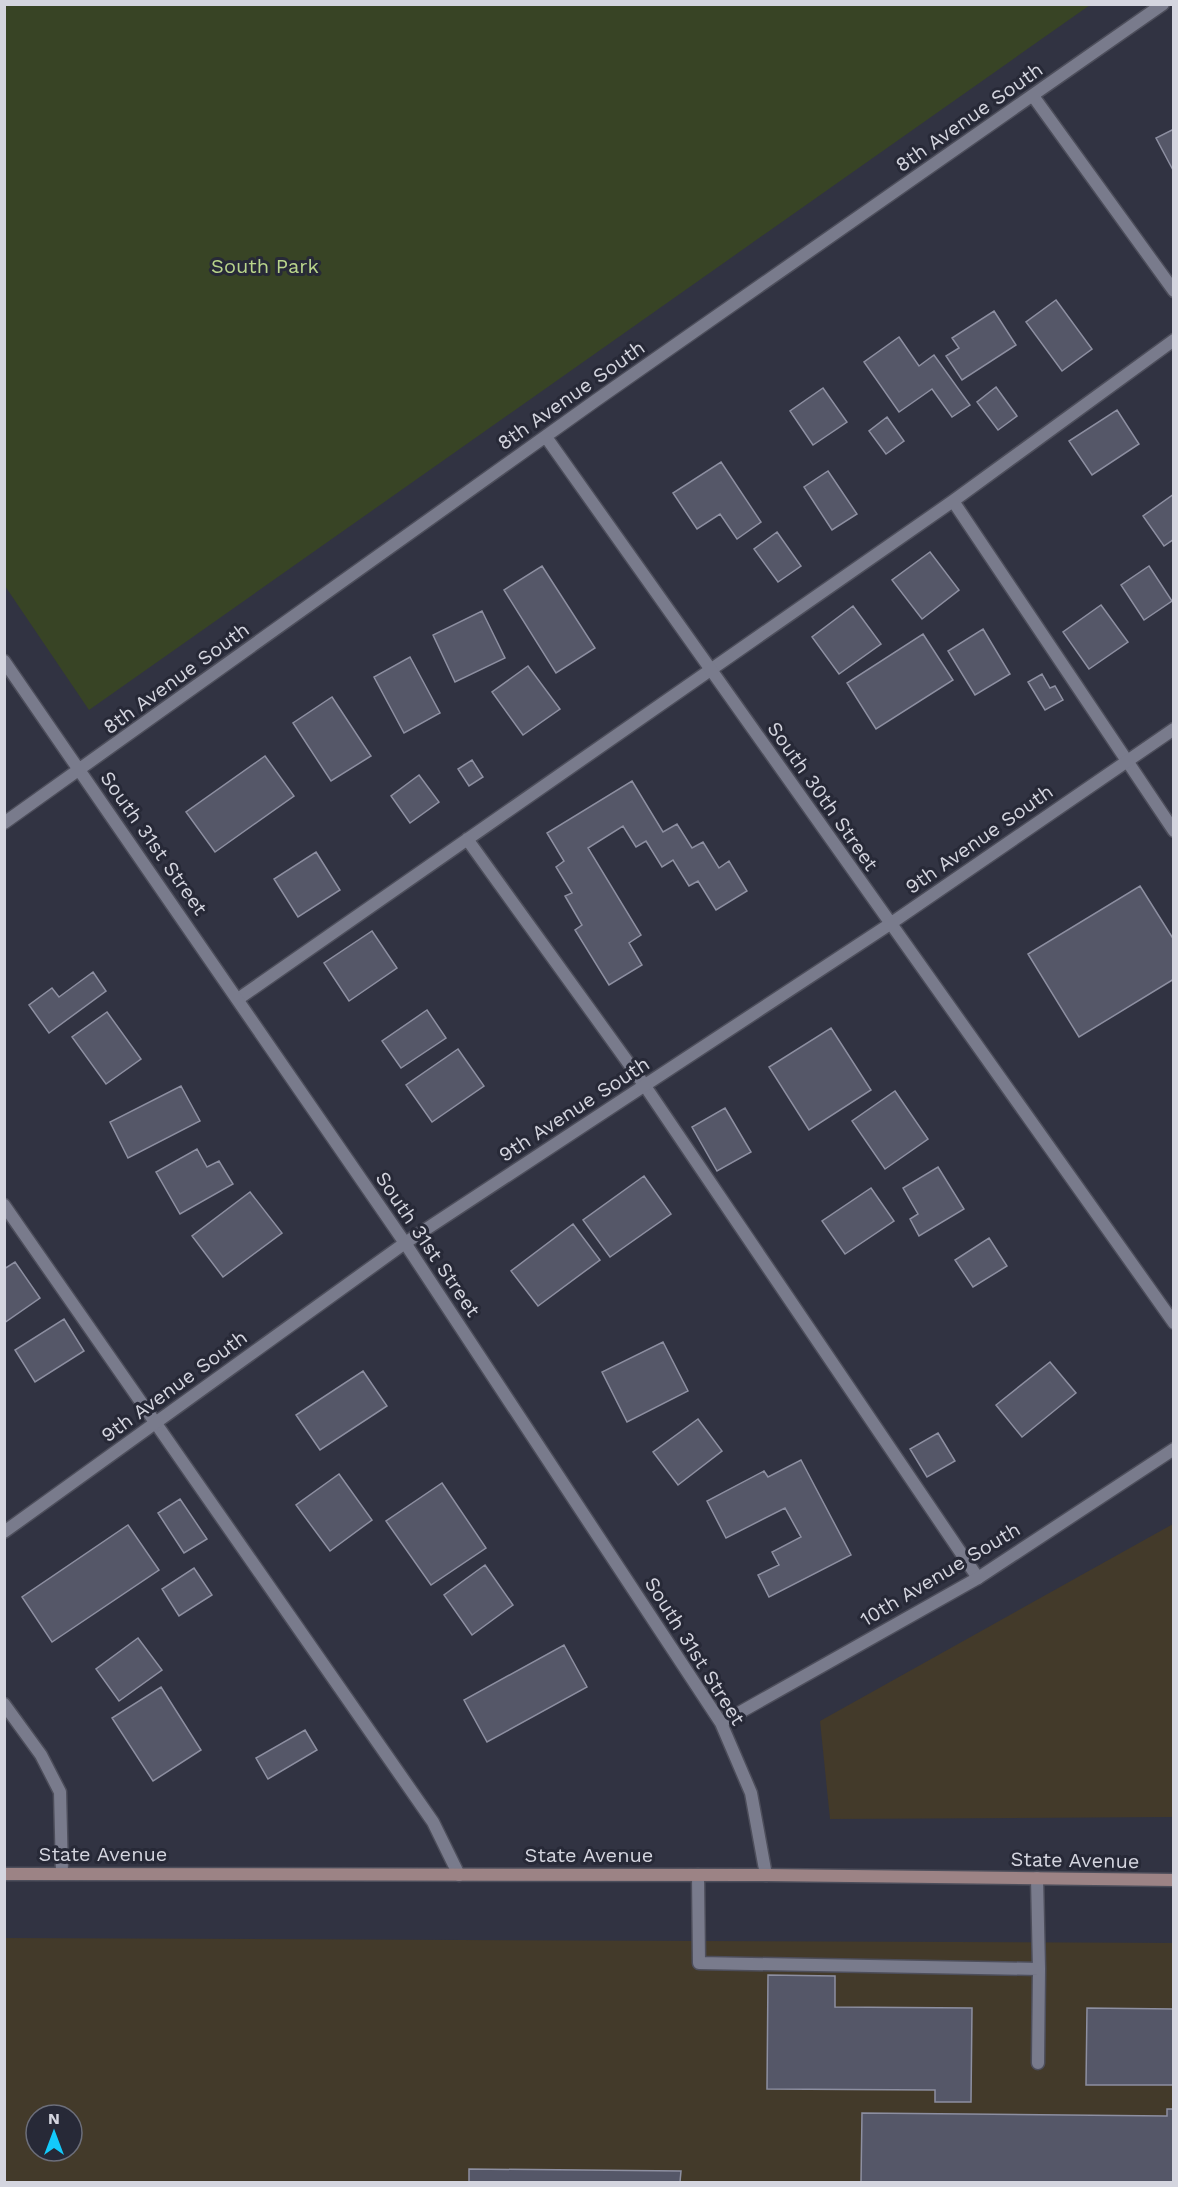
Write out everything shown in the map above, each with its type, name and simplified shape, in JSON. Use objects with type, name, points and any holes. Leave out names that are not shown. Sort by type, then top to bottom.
[{"type":"main road","name":"State Avenue","points":[[4,1874],[766,1875],[1173,1880]]},
{"type":"street","name":"8th Avenue South","points":[[4,823],[546,437],[1163,4]]},
{"type":"street","points":[[1034,96],[1173,291]]},
{"type":"street","points":[[238,999],[953,501],[1173,340]]},
{"type":"street","name":"South 30th Street","points":[[546,437],[1173,1323]]},
{"type":"street","points":[[953,501],[1173,831]]},
{"type":"street","name":"South 31st Street","points":[[4,661],[405,1243],[721,1723],[751,1793],[766,1875]]},
{"type":"street","name":"9th Avenue South","points":[[4,1532],[405,1243],[890,924],[1173,729]]},
{"type":"street","points":[[467,839],[645,1086],[978,1578]]},
{"type":"street","points":[[4,1205],[433,1822],[459,1875]]},
{"type":"street","name":"10th Avenue South","points":[[721,1723],[978,1578],[1173,1449]]},
{"type":"street","points":[[4,1704],[41,1755],[60,1792],[62,1873]]},
{"type":"street","points":[[698,1875],[699,1963],[1039,1969]]},
{"type":"street","points":[[1037,1878],[1038,2063]]},
{"type":"shaded area","points":[[1173,1524],[1173,1817],[830,1819],[820,1721]]},
{"type":"shaded area","points":[[4,1938],[1173,1943],[1173,2182],[5,2182]]},
{"type":"green space","name":"South Park","points":[[4,5],[1090,5],[89,710],[5,586]]},
{"type":"building","points":[[1174,129],[1174,172],[1156,138]]},
{"type":"building","points":[[1056,300],[1092,349],[1062,371],[1026,322]]},
{"type":"building","points":[[994,311],[1016,345],[962,380],[946,356],[959,348],[952,338]]},
{"type":"building","points":[[899,337],[919,366],[934,355],[970,405],[952,417],[932,389],[899,412],[864,362]]},
{"type":"building","points":[[996,387],[1017,416],[998,430],[977,402]]},
{"type":"building","points":[[823,388],[847,422],[813,445],[790,411]]},
{"type":"building","points":[[1117,410],[1139,444],[1092,475],[1069,441]]},
{"type":"building","points":[[887,417],[904,441],[886,454],[869,431]]},
{"type":"building","points":[[721,462],[761,522],[737,539],[720,514],[697,529],[673,493]]},
{"type":"building","points":[[828,471],[857,514],[832,530],[804,487]]},
{"type":"building","points":[[1174,494],[1174,539],[1164,546],[1143,516]]},
{"type":"building","points":[[777,532],[801,566],[778,582],[754,549]]},
{"type":"building","points":[[930,552],[959,590],[922,619],[892,580]]},
{"type":"building","points":[[542,566],[595,648],[556,673],[504,590]]},
{"type":"building","points":[[1149,566],[1172,601],[1144,620],[1121,585]]},
{"type":"building","points":[[1101,605],[1128,642],[1089,669],[1063,632]]},
{"type":"building","points":[[853,606],[881,644],[839,674],[812,637]]},
{"type":"building","points":[[482,611],[505,658],[455,682],[433,635]]},
{"type":"building","points":[[983,629],[1010,674],[975,695],[948,651]]},
{"type":"building","points":[[923,634],[953,680],[876,729],[847,683]]},
{"type":"building","points":[[410,657],[440,713],[404,733],[374,677]]},
{"type":"building","points":[[528,666],[560,709],[523,735],[492,692]]},
{"type":"building","points":[[1042,674],[1050,688],[1055,686],[1063,700],[1045,710],[1028,682]]},
{"type":"building","points":[[332,697],[371,756],[331,781],[293,723]]},
{"type":"building","points":[[265,756],[294,796],[215,852],[186,812]]},
{"type":"building","points":[[472,760],[483,777],[469,786],[458,769]]},
{"type":"building","points":[[419,775],[439,802],[410,823],[391,796]]},
{"type":"building","points":[[632,781],[663,832],[677,824],[692,848],[703,842],[719,868],[729,861],[747,891],[716,910],[698,881],[689,886],[673,860],[662,867],[646,841],[636,847],[623,826],[588,848],[641,935],[629,943],[642,965],[609,985],[575,930],[582,925],[565,896],[572,893],[556,867],[564,861],[547,833]]},
{"type":"building","points":[[316,852],[340,890],[298,917],[274,879]]},
{"type":"building","points":[[1140,886],[1174,940],[1174,979],[1079,1037],[1028,954]]},
{"type":"building","points":[[372,931],[397,968],[349,1001],[324,963]]},
{"type":"building","points":[[93,972],[106,991],[49,1033],[29,1005],[52,988],[59,997]]},
{"type":"building","points":[[427,1010],[446,1038],[401,1068],[382,1041]]},
{"type":"building","points":[[107,1012],[141,1059],[106,1084],[72,1037]]},
{"type":"building","points":[[831,1028],[871,1090],[809,1130],[769,1067]]},
{"type":"building","points":[[458,1049],[484,1086],[432,1122],[406,1085]]},
{"type":"building","points":[[181,1086],[200,1121],[128,1158],[110,1122]]},
{"type":"building","points":[[895,1091],[928,1139],[885,1169],[852,1121]]},
{"type":"building","points":[[725,1108],[751,1152],[717,1171],[692,1127]]},
{"type":"building","points":[[197,1149],[207,1167],[219,1161],[233,1184],[180,1214],[156,1172]]},
{"type":"building","points":[[938,1167],[964,1209],[919,1236],[910,1219],[918,1214],[903,1188]]},
{"type":"building","points":[[644,1176],[671,1214],[610,1257],[583,1220]]},
{"type":"building","points":[[871,1188],[894,1221],[845,1254],[822,1221]]},
{"type":"building","points":[[250,1192],[282,1233],[223,1277],[192,1236]]},
{"type":"building","points":[[573,1224],[600,1260],[538,1306],[511,1271]]},
{"type":"building","points":[[989,1238],[1007,1266],[973,1287],[955,1260]]},
{"type":"building","points":[[15,1262],[40,1298],[4,1323],[4,1269]]},
{"type":"building","points":[[64,1319],[84,1351],[35,1382],[15,1350]]},
{"type":"building","points":[[663,1342],[688,1391],[627,1422],[602,1372]]},
{"type":"building","points":[[1050,1362],[1076,1393],[1022,1437],[996,1405]]},
{"type":"building","points":[[363,1371],[387,1406],[320,1450],[296,1415]]},
{"type":"building","points":[[698,1419],[722,1451],[678,1485],[653,1452]]},
{"type":"building","points":[[938,1433],[955,1461],[927,1477],[910,1449]]},
{"type":"building","points":[[801,1460],[851,1555],[769,1597],[758,1575],[779,1565],[772,1552],[801,1537],[785,1508],[726,1538],[707,1501],[764,1471],[768,1477]]},
{"type":"building","points":[[339,1474],[372,1520],[330,1551],[296,1505]]},
{"type":"building","points":[[442,1483],[486,1548],[431,1585],[386,1521]]},
{"type":"building","points":[[180,1499],[207,1539],[184,1553],[158,1513]]},
{"type":"building","points":[[128,1525],[159,1570],[52,1642],[22,1597]]},
{"type":"building","points":[[485,1565],[513,1605],[472,1635],[444,1595]]},
{"type":"building","points":[[194,1568],[212,1595],[179,1616],[162,1589]]},
{"type":"building","points":[[138,1638],[162,1670],[119,1701],[96,1669]]},
{"type":"building","points":[[564,1645],[587,1687],[487,1742],[464,1700]]},
{"type":"building","points":[[161,1687],[201,1750],[153,1781],[112,1718]]},
{"type":"building","points":[[305,1730],[317,1750],[268,1779],[256,1758]]},
{"type":"building","points":[[768,1975],[835,1976],[835,2007],[972,2008],[971,2102],[935,2102],[935,2090],[767,2089]]},
{"type":"building","points":[[1087,2008],[1174,2009],[1174,2085],[1086,2085]]},
{"type":"building","points":[[1167,2109],[1174,2109],[1174,2182],[861,2182],[862,2113],[1167,2116]]},
{"type":"building","points":[[469,2169],[681,2171],[680,2182],[469,2182]]}]
